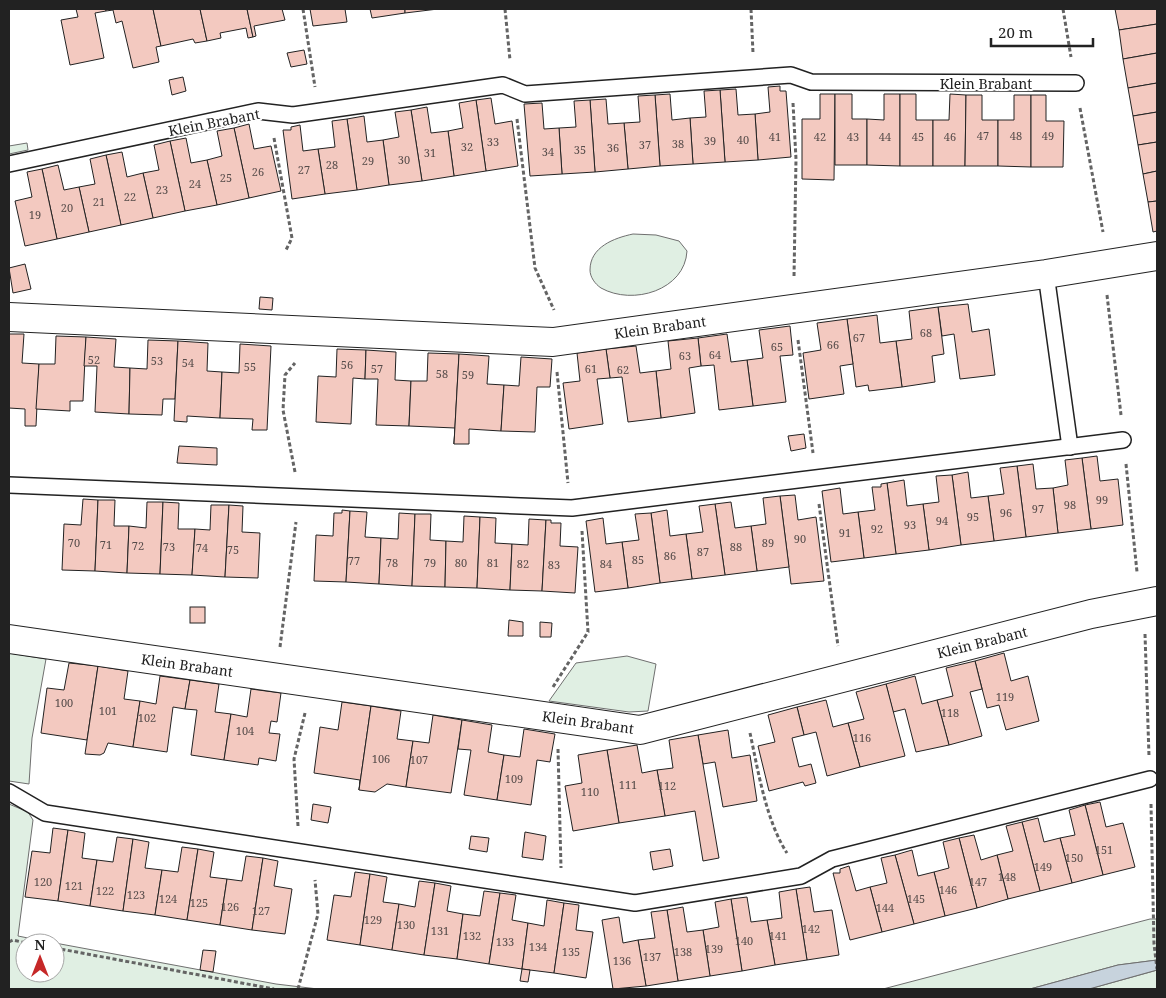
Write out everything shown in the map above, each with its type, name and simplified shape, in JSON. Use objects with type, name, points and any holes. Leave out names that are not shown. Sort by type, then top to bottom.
[{"type":"street","name":"Klein Brabant","points":[[9,317],[560,341],[1046,274],[1157,256]]},
{"type":"street","name":"Klein Brabant","points":[[9,639],[640,730],[1091,614],[1157,602]]},
{"type":"lane","name":"Klein Brabant","points":[[9,164],[258,111],[293,115],[503,85],[525,94],[791,75],[812,82],[1076,83]]},
{"type":"lane","points":[[1046,274],[1070,447]]},
{"type":"lane","points":[[9,484],[576,508],[1123,440]]},
{"type":"lane","points":[[9,792],[45,813],[635,903],[801,876],[832,859],[1150,779]]},
{"type":"path","points":[[303,9],[319,111]]},
{"type":"path","points":[[505,9],[535,268],[560,341],[588,632],[548,717],[557,758],[562,892]]},
{"type":"path","points":[[751,9],[754,77]]},
{"type":"path","points":[[1063,9],[1108,264]]},
{"type":"path","points":[[791,75],[796,158],[794,309],[842,678]]},
{"type":"path","points":[[270,112],[292,238],[286,250]]},
{"type":"path","points":[[298,989],[310,950],[318,914],[317,886],[305,852],[295,802],[294,759],[315,682]]},
{"type":"path","points":[[744,703],[769,812],[778,840],[801,876]]},
{"type":"path","points":[[1154,944],[1157,969]]},
{"type":"path","points":[[65,950],[274,989]]},
{"type":"green space","points":[[27,143],[28,150],[9,154],[9,146]]},
{"type":"green space","points":[[633,234],[656,235],[679,241],[687,251],[684,265],[677,276],[667,285],[655,291],[628,295],[614,293],[601,288],[593,280],[590,273],[594,255],[611,241]]},
{"type":"green space","points":[[9,653],[46,659],[32,738],[29,784],[9,781]]},
{"type":"green space","points":[[627,656],[656,664],[648,711],[629,712],[549,701],[576,663]]},
{"type":"green space","points":[[9,804],[28,812],[33,820],[18,933],[15,933],[15,983],[65,983],[65,945],[276,984],[318,989],[9,989]]},
{"type":"green space","points":[[1150,919],[1157,919],[1157,960],[1118,965],[1030,989],[883,989]]},
{"type":"green space","points":[[1157,970],[1157,989],[1089,989],[1154,971]]},
{"type":"shaded area","points":[[1157,960],[1157,970],[1089,989],[1030,989],[1118,965]]},
{"type":"building","points":[[76,9],[106,9],[106,11],[95,13],[104,58],[70,65],[61,20],[78,17]]},
{"type":"building","points":[[106,9],[153,9],[161,46],[156,47],[159,62],[133,68],[122,21],[116,23],[113,10],[106,11]]},
{"type":"building","points":[[153,9],[200,9],[207,41],[195,43],[193,39],[161,46]]},
{"type":"building","points":[[200,9],[247,9],[253,37],[248,38],[246,28],[220,33],[221,38],[207,41]]},
{"type":"building","points":[[247,9],[282,9],[285,20],[254,26],[256,36],[253,37]]},
{"type":"building","points":[[310,9],[345,9],[347,22],[313,26]]},
{"type":"building","points":[[370,9],[405,9],[405,13],[372,18]]},
{"type":"building","points":[[405,9],[438,9],[405,13]]},
{"type":"building","points":[[1115,9],[1157,9],[1157,24],[1119,30]]},
{"type":"building","points":[[1157,24],[1157,53],[1123,59],[1119,30]]},
{"type":"building","points":[[304,50],[307,64],[291,67],[287,53]]},
{"type":"building","points":[[1157,53],[1157,83],[1128,88],[1123,59]]},
{"type":"building","points":[[183,77],[186,91],[172,95],[169,80]]},
{"type":"building","points":[[1157,83],[1157,112],[1133,116],[1128,88]]},
{"type":"building","points":[[780,86],[780,91],[786,91],[791,157],[758,160],[755,114],[770,112],[768,87]]},
{"type":"building","points":[[736,89],[738,115],[755,114],[758,160],[725,162],[720,90]]},
{"type":"building","points":[[720,90],[725,162],[693,164],[690,118],[706,117],[704,91]]},
{"type":"building","points":[[670,94],[672,120],[690,118],[693,164],[660,166],[655,95]]},
{"type":"building","points":[[820,94],[835,94],[834,180],[802,179],[802,119],[820,119]]},
{"type":"building","points":[[835,94],[852,94],[852,119],[867,119],[867,165],[835,165]]},
{"type":"building","points":[[884,94],[900,94],[900,166],[867,165],[867,119],[884,120]]},
{"type":"building","points":[[900,94],[916,94],[916,120],[933,120],[933,166],[900,166]]},
{"type":"building","points":[[950,94],[966,95],[965,166],[933,166],[933,120],[949,120]]},
{"type":"building","points":[[655,95],[660,166],[628,169],[624,123],[640,122],[638,96]]},
{"type":"building","points":[[966,95],[982,95],[982,120],[998,120],[998,166],[965,166]]},
{"type":"building","points":[[1014,95],[1031,95],[1031,167],[998,166],[998,120],[1014,120]]},
{"type":"building","points":[[1031,95],[1046,95],[1046,121],[1064,121],[1063,167],[1031,167]]},
{"type":"building","points":[[491,98],[495,124],[512,121],[518,166],[486,171],[476,100]]},
{"type":"building","points":[[606,99],[608,124],[624,123],[628,169],[595,172],[590,100]]},
{"type":"building","points":[[476,100],[486,171],[454,176],[448,131],[463,128],[459,103]]},
{"type":"building","points":[[590,100],[595,172],[562,174],[559,128],[576,127],[574,101]]},
{"type":"building","points":[[542,103],[544,129],[559,128],[562,174],[530,176],[524,104]]},
{"type":"building","points":[[427,107],[431,133],[448,131],[454,176],[422,181],[411,110]]},
{"type":"building","points":[[411,110],[422,181],[389,185],[383,140],[399,137],[395,112]]},
{"type":"building","points":[[1157,112],[1157,142],[1138,145],[1133,116]]},
{"type":"building","points":[[364,116],[367,142],[383,140],[389,185],[357,190],[347,119]]},
{"type":"building","points":[[347,119],[357,190],[325,194],[318,149],[335,147],[332,121]]},
{"type":"building","points":[[249,124],[254,149],[271,146],[281,191],[249,198],[234,128]]},
{"type":"building","points":[[300,125],[303,151],[318,149],[325,194],[292,199],[283,130],[291,130],[291,127]]},
{"type":"building","points":[[234,128],[249,198],[217,205],[207,160],[222,156],[217,131]]},
{"type":"building","points":[[186,138],[191,163],[207,160],[217,205],[185,211],[170,141]]},
{"type":"building","points":[[170,141],[185,211],[153,218],[143,173],[159,170],[154,145]]},
{"type":"building","points":[[1157,142],[1157,171],[1143,174],[1138,145]]},
{"type":"building","points":[[122,152],[127,177],[143,173],[153,218],[121,225],[106,155]]},
{"type":"building","points":[[106,155],[121,225],[89,232],[79,187],[95,184],[90,159]]},
{"type":"building","points":[[58,165],[64,190],[79,187],[89,232],[57,239],[42,169]]},
{"type":"building","points":[[42,169],[57,239],[25,246],[15,201],[32,197],[27,172]]},
{"type":"building","points":[[1157,171],[1157,201],[1148,202],[1143,174]]},
{"type":"building","points":[[1157,201],[1157,231],[1153,232],[1148,202]]},
{"type":"building","points":[[25,264],[31,289],[13,293],[9,268]]},
{"type":"building","points":[[260,297],[273,298],[272,310],[259,309]]},
{"type":"building","points":[[968,304],[972,332],[989,329],[995,375],[960,379],[954,334],[942,336],[938,307]]},
{"type":"building","points":[[938,307],[944,354],[932,356],[935,382],[902,387],[896,341],[912,339],[909,311]]},
{"type":"building","points":[[877,315],[880,343],[896,341],[902,387],[869,391],[868,385],[856,387],[847,319]]},
{"type":"building","points":[[847,319],[853,364],[840,366],[844,394],[809,399],[803,353],[821,350],[817,323]]},
{"type":"building","points":[[790,326],[793,355],[780,356],[786,402],[753,406],[747,360],[763,358],[759,330]]},
{"type":"building","points":[[9,334],[24,334],[22,363],[39,364],[36,426],[25,426],[25,409],[9,408]]},
{"type":"building","points":[[727,334],[731,362],[747,360],[753,406],[719,410],[714,365],[701,366],[698,338]]},
{"type":"building","points":[[56,336],[86,337],[83,401],[70,401],[70,411],[36,409],[39,364],[55,364]]},
{"type":"building","points":[[86,337],[116,339],[114,367],[130,368],[129,414],[95,412],[97,366],[84,366]]},
{"type":"building","points":[[698,338],[701,366],[689,368],[695,413],[661,418],[656,371],[671,369],[668,341]]},
{"type":"building","points":[[148,340],[178,341],[175,399],[163,399],[162,415],[129,414],[130,368],[147,369]]},
{"type":"building","points":[[178,341],[208,343],[207,371],[222,372],[220,418],[187,416],[187,422],[174,421]]},
{"type":"building","points":[[240,344],[271,346],[267,430],[252,430],[253,419],[220,418],[222,372],[239,373]]},
{"type":"building","points":[[636,346],[640,373],[656,371],[661,418],[628,422],[622,377],[610,378],[606,349]]},
{"type":"building","points":[[337,349],[366,350],[365,379],[353,378],[351,424],[316,422],[318,376],[336,377]]},
{"type":"building","points":[[606,349],[610,378],[597,379],[603,424],[569,429],[563,383],[580,381],[577,353]]},
{"type":"building","points":[[366,350],[396,352],[395,380],[411,381],[409,426],[376,425],[378,379],[365,379]]},
{"type":"building","points":[[428,353],[459,354],[455,428],[409,426],[411,381],[427,381]]},
{"type":"building","points":[[459,354],[489,356],[487,384],[504,385],[501,431],[469,429],[469,444],[454,444]]},
{"type":"building","points":[[521,357],[552,359],[550,387],[537,387],[535,432],[501,431],[504,385],[519,386]]},
{"type":"building","points":[[804,434],[806,448],[791,451],[788,436]]},
{"type":"building","points":[[179,446],[217,448],[217,465],[177,463]]},
{"type":"building","points":[[1097,456],[1100,481],[1118,479],[1123,525],[1091,529],[1082,458]]},
{"type":"building","points":[[1082,458],[1091,529],[1058,533],[1053,488],[1068,485],[1065,460]]},
{"type":"building","points":[[1033,464],[1036,489],[1053,488],[1058,533],[1026,537],[1017,466]]},
{"type":"building","points":[[1017,466],[1026,537],[994,541],[988,496],[1004,494],[1000,468]]},
{"type":"building","points":[[968,472],[971,498],[988,496],[994,541],[961,545],[952,475]]},
{"type":"building","points":[[952,475],[961,545],[929,550],[923,504],[939,502],[936,476]]},
{"type":"building","points":[[904,480],[907,506],[923,504],[929,550],[896,554],[887,483]]},
{"type":"building","points":[[887,483],[896,554],[864,558],[858,512],[875,510],[872,487],[881,487],[881,484]]},
{"type":"building","points":[[840,488],[843,514],[858,512],[864,558],[831,562],[822,491]]},
{"type":"building","points":[[795,495],[798,520],[816,517],[824,581],[791,584],[780,496]]},
{"type":"building","points":[[780,496],[789,567],[757,571],[751,526],[766,524],[763,498]]},
{"type":"building","points":[[83,499],[98,500],[95,571],[62,570],[64,524],[81,525]]},
{"type":"building","points":[[98,500],[115,500],[114,526],[129,526],[127,573],[95,571]]},
{"type":"building","points":[[147,502],[163,502],[160,574],[127,573],[129,526],[146,528]]},
{"type":"building","points":[[163,502],[179,503],[178,529],[195,529],[192,575],[160,574]]},
{"type":"building","points":[[731,502],[735,528],[751,526],[757,571],[725,575],[715,504]]},
{"type":"building","points":[[715,504],[725,575],[692,579],[686,534],[703,532],[699,506]]},
{"type":"building","points":[[211,505],[229,505],[225,577],[192,575],[195,529],[210,530]]},
{"type":"building","points":[[229,505],[243,506],[242,532],[260,533],[258,578],[225,577]]},
{"type":"building","points":[[342,510],[350,511],[346,582],[314,581],[316,535],[333,536],[334,513],[342,513]]},
{"type":"building","points":[[667,510],[670,536],[686,534],[692,579],[660,583],[651,513]]},
{"type":"building","points":[[350,511],[367,512],[365,537],[381,538],[379,584],[346,582]]},
{"type":"building","points":[[399,513],[415,514],[412,586],[379,584],[381,538],[398,539]]},
{"type":"building","points":[[651,513],[660,583],[628,588],[622,542],[639,540],[635,514]]},
{"type":"building","points":[[415,514],[431,514],[430,540],[446,541],[445,587],[412,586]]},
{"type":"building","points":[[464,516],[480,517],[477,588],[445,587],[446,541],[463,542]]},
{"type":"building","points":[[480,517],[496,518],[495,543],[512,544],[510,590],[477,588]]},
{"type":"building","points":[[603,518],[606,544],[622,542],[628,588],[595,592],[586,521]]},
{"type":"building","points":[[529,519],[546,520],[542,591],[510,590],[512,544],[528,545]]},
{"type":"building","points":[[546,520],[551,520],[551,523],[561,523],[560,546],[578,547],[575,593],[542,591]]},
{"type":"building","points":[[190,607],[205,607],[205,623],[190,623]]},
{"type":"building","points":[[509,620],[523,622],[523,636],[508,636]]},
{"type":"building","points":[[540,622],[552,623],[551,637],[540,637]]},
{"type":"building","points":[[1004,653],[1011,681],[1028,676],[1039,721],[1006,730],[999,705],[987,708],[975,661]]},
{"type":"building","points":[[975,661],[982,689],[970,692],[982,736],[949,745],[937,700],[953,696],[946,668]]},
{"type":"building","points":[[69,663],[98,666],[87,740],[41,733],[47,688],[64,690]]},
{"type":"building","points":[[98,666],[128,671],[124,699],[140,701],[133,747],[108,743],[104,753],[100,755],[85,754]]},
{"type":"building","points":[[160,676],[190,680],[185,709],[173,707],[167,752],[133,747],[140,701],[156,704]]},
{"type":"building","points":[[915,676],[922,704],[937,700],[949,745],[916,752],[905,709],[893,712],[886,684]]},
{"type":"building","points":[[190,680],[219,684],[215,712],[231,714],[224,760],[191,755],[197,710],[185,709]]},
{"type":"building","points":[[886,684],[905,756],[860,767],[848,723],[864,719],[856,692]]},
{"type":"building","points":[[251,689],[281,693],[277,722],[271,721],[269,733],[280,734],[276,761],[259,758],[258,765],[224,760],[231,714],[247,717]]},
{"type":"building","points":[[826,700],[833,727],[848,723],[860,767],[827,776],[816,732],[804,735],[797,707]]},
{"type":"building","points":[[342,702],[371,706],[359,790],[360,780],[314,773],[320,727],[338,730]]},
{"type":"building","points":[[371,706],[401,711],[397,739],[413,741],[406,787],[387,784],[375,792],[359,790]]},
{"type":"building","points":[[797,707],[804,735],[792,738],[799,767],[811,764],[816,783],[805,786],[803,782],[769,791],[758,746],[775,742],[768,715]]},
{"type":"building","points":[[433,715],[462,720],[451,793],[406,787],[413,741],[429,743]]},
{"type":"building","points":[[462,720],[492,725],[488,752],[504,755],[497,800],[464,795],[471,750],[458,749]]},
{"type":"building","points":[[524,729],[555,734],[550,762],[537,760],[531,805],[497,800],[504,755],[520,757]]},
{"type":"building","points":[[728,730],[732,758],[750,755],[757,801],[723,807],[715,762],[703,764],[698,735]]},
{"type":"building","points":[[698,735],[719,858],[703,861],[695,811],[665,816],[657,770],[673,768],[669,740]]},
{"type":"building","points":[[637,745],[642,773],[657,770],[665,816],[619,823],[607,750]]},
{"type":"building","points":[[607,750],[619,823],[573,831],[565,786],[582,783],[578,755]]},
{"type":"building","points":[[1100,802],[1106,827],[1123,823],[1135,867],[1103,875],[1085,805]]},
{"type":"building","points":[[313,804],[331,807],[328,823],[311,820]]},
{"type":"building","points":[[1085,805],[1103,875],[1072,883],[1060,838],[1075,835],[1069,810]]},
{"type":"building","points":[[1038,818],[1044,842],[1060,838],[1072,883],[1040,891],[1022,822]]},
{"type":"building","points":[[1022,822],[1040,891],[1008,899],[997,855],[1013,851],[1006,826]]},
{"type":"building","points":[[53,828],[68,830],[58,901],[25,897],[32,851],[50,853]]},
{"type":"building","points":[[68,830],[85,833],[82,858],[97,860],[90,906],[58,901]]},
{"type":"building","points":[[525,832],[546,836],[543,860],[522,857]]},
{"type":"building","points":[[974,835],[981,860],[997,855],[1008,899],[977,908],[959,838]]},
{"type":"building","points":[[471,836],[489,838],[487,852],[469,849]]},
{"type":"building","points":[[117,837],[133,839],[123,911],[90,906],[97,860],[113,862]]},
{"type":"building","points":[[959,838],[977,908],[945,916],[934,872],[949,868],[943,842]]},
{"type":"building","points":[[133,839],[149,842],[145,868],[162,870],[155,915],[123,911]]},
{"type":"building","points":[[182,847],[198,849],[187,920],[155,915],[162,870],[178,872]]},
{"type":"building","points":[[198,849],[214,852],[210,877],[227,879],[220,925],[187,920]]},
{"type":"building","points":[[670,849],[673,866],[653,870],[650,852]]},
{"type":"building","points":[[912,850],[918,876],[934,872],[945,916],[914,924],[895,855]]},
{"type":"building","points":[[895,855],[914,924],[882,932],[870,887],[887,883],[881,858]]},
{"type":"building","points":[[246,856],[263,858],[252,930],[220,925],[227,879],[242,881]]},
{"type":"building","points":[[263,858],[278,861],[274,886],[292,889],[285,934],[252,930]]},
{"type":"building","points":[[849,866],[856,891],[870,887],[882,932],[850,940],[833,873],[840,873],[840,869]]},
{"type":"building","points":[[355,872],[370,874],[360,945],[327,940],[334,895],[351,897]]},
{"type":"building","points":[[370,874],[387,877],[383,902],[399,904],[392,950],[360,945]]},
{"type":"building","points":[[419,881],[435,883],[424,955],[392,950],[399,904],[415,907]]},
{"type":"building","points":[[435,883],[451,886],[447,911],[463,914],[457,959],[424,955]]},
{"type":"building","points":[[810,887],[814,912],[832,910],[839,955],[807,960],[796,889]]},
{"type":"building","points":[[796,889],[807,960],[775,965],[767,920],[782,918],[779,892]]},
{"type":"building","points":[[484,891],[500,893],[489,964],[457,959],[463,914],[480,916]]},
{"type":"building","points":[[500,893],[516,895],[512,920],[528,923],[522,969],[489,964]]},
{"type":"building","points":[[747,897],[751,922],[767,920],[775,965],[742,971],[731,899]]},
{"type":"building","points":[[731,899],[742,971],[710,976],[703,930],[719,927],[715,902]]},
{"type":"building","points":[[547,900],[564,903],[554,973],[522,969],[528,923],[544,926]]},
{"type":"building","points":[[564,903],[579,905],[576,930],[593,932],[586,978],[554,973]]},
{"type":"building","points":[[683,907],[687,932],[703,930],[710,976],[678,981],[667,910]]},
{"type":"building","points":[[667,910],[678,981],[646,986],[638,940],[655,938],[651,912]]},
{"type":"building","points":[[619,917],[623,943],[638,940],[646,986],[613,989],[602,920]]},
{"type":"building","points":[[203,950],[216,951],[213,972],[200,970]]},
{"type":"building","points":[[522,969],[530,970],[528,982],[520,981]]}]
